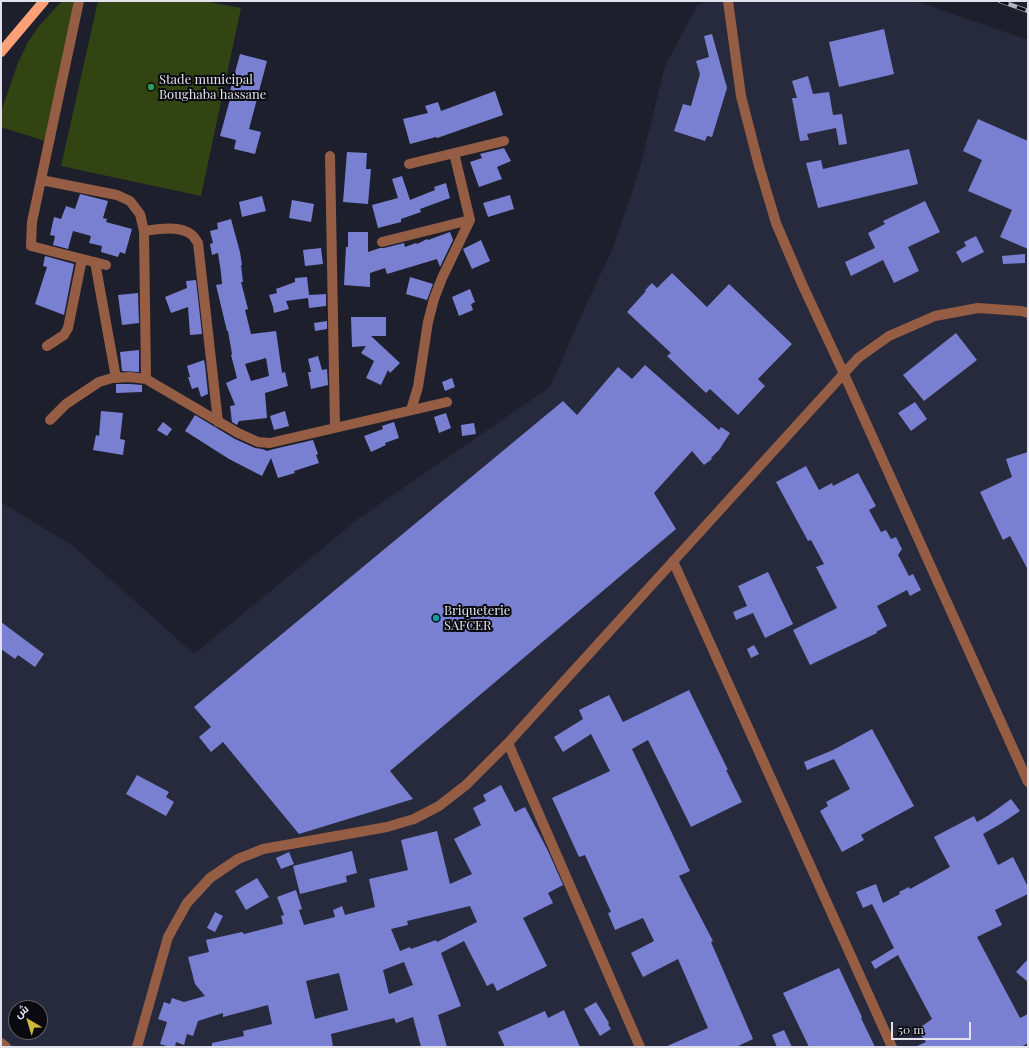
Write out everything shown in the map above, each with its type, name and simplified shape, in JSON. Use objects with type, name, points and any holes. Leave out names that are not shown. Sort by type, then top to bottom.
[{"type":"main road","points":[[1,58],[4,49],[44,1]]},
{"type":"street","points":[[79,1],[32,222],[31,246],[106,265]]},
{"type":"street","points":[[728,1],[741,96],[759,166],[776,223],[802,284],[1028,782]]},
{"type":"street","points":[[409,164],[504,141]]},
{"type":"street","points":[[411,410],[418,387],[428,322],[434,299],[442,278],[470,220],[454,153]]},
{"type":"street","points":[[330,156],[335,427]]},
{"type":"street","points":[[41,180],[117,195],[130,201],[140,214],[144,231],[146,379]]},
{"type":"street","points":[[382,242],[470,220]]},
{"type":"street","points":[[144,231],[169,228],[182,230],[192,235],[198,243],[218,422]]},
{"type":"street","points":[[47,346],[64,335],[68,328],[82,259]]},
{"type":"street","points":[[96,262],[116,378]]},
{"type":"street","points":[[137,1047],[168,936],[186,903],[210,878],[238,859],[263,849],[387,827],[414,819],[439,806],[466,785],[508,743],[858,358],[889,336],[935,316],[978,308],[1028,312]]},
{"type":"street","points":[[50,420],[66,404],[99,382],[112,378],[130,377],[146,379],[238,433],[258,442],[270,443],[447,402]]},
{"type":"street","points":[[673,560],[892,1047]]},
{"type":"street","points":[[508,743],[640,1047]]},
{"type":"street","points":[[1,1043],[6,1047]]},
{"type":"shaded area","points":[[707,1],[915,1],[1028,40],[1028,1047],[1,1047],[1,502],[73,546],[194,654],[358,519],[550,387],[612,250],[639,172],[665,66],[697,6]]},
{"type":"green space","points":[[62,1],[74,1],[45,141],[1,127],[1,112],[18,63],[28,42],[39,26]]},
{"type":"green space","name":"Stade municipal Boughaba hassane","points":[[98,1],[204,1],[241,8],[201,196],[61,166]]},
{"type":"building","points":[[884,29],[894,74],[839,87],[829,42]]},
{"type":"building","points":[[712,34],[727,88],[712,137],[707,136],[705,141],[674,131],[683,104],[691,106],[700,74],[696,61],[709,57],[704,36]]},
{"type":"building","points":[[240,54],[267,61],[249,129],[261,132],[255,154],[234,149],[236,140],[220,136],[232,92],[230,91]]},
{"type":"building","points":[[808,76],[813,94],[829,92],[833,115],[842,114],[847,144],[839,145],[836,128],[807,134],[809,140],[800,141],[792,98],[797,98],[792,81]]},
{"type":"building","points":[[495,91],[503,115],[437,138],[410,144],[403,119],[428,113],[425,106],[438,102],[441,111]]},
{"type":"building","points":[[978,119],[1028,141],[1028,249],[1000,237],[1012,210],[968,191],[982,160],[963,151]]},
{"type":"building","points":[[504,148],[511,161],[497,167],[502,179],[479,187],[470,162],[482,158],[480,154]]},
{"type":"building","points":[[909,149],[918,184],[818,208],[806,163],[821,160],[823,169]]},
{"type":"building","points":[[347,152],[367,153],[366,169],[371,169],[368,204],[343,202]]},
{"type":"building","points":[[402,176],[410,200],[435,190],[434,187],[446,183],[450,198],[420,209],[421,212],[401,219],[401,222],[378,228],[372,205],[398,198],[392,179]]},
{"type":"building","points":[[80,194],[108,201],[103,218],[107,219],[106,222],[132,229],[125,254],[120,252],[118,257],[101,252],[102,246],[89,243],[91,236],[73,231],[68,249],[53,245],[55,236],[50,235],[54,217],[61,219],[66,206],[75,209]]},
{"type":"building","points":[[510,195],[514,209],[488,217],[483,203]]},
{"type":"building","points":[[262,196],[266,211],[242,217],[239,202]]},
{"type":"building","points":[[292,200],[314,204],[311,222],[289,218]]},
{"type":"building","points":[[925,201],[940,232],[908,247],[919,271],[894,283],[883,260],[851,276],[845,262],[875,248],[868,233],[885,224],[883,221]]},
{"type":"building","points":[[231,219],[240,252],[243,282],[241,282],[248,309],[245,310],[251,334],[276,331],[282,373],[285,372],[288,386],[265,393],[267,418],[239,421],[237,425],[232,422],[230,406],[235,405],[226,383],[237,378],[231,355],[228,331],[216,285],[222,284],[218,253],[212,255],[210,244],[213,243],[210,231],[218,229],[217,223]],"holes":[[[266,358],[269,376],[251,381],[245,364]]]},
{"type":"building","points":[[348,232],[368,232],[368,252],[404,243],[405,247],[450,232],[453,240],[440,267],[437,259],[387,274],[385,268],[370,273],[370,287],[344,285]]},
{"type":"building","points":[[976,236],[984,252],[962,263],[956,252],[966,246],[964,242]]},
{"type":"building","points":[[481,240],[490,261],[472,269],[463,249]]},
{"type":"building","points":[[321,248],[323,264],[305,266],[303,250]]},
{"type":"building","points":[[1025,254],[1025,263],[1003,264],[1002,256]]},
{"type":"building","points":[[45,256],[74,264],[64,315],[35,304],[47,267],[43,266]]},
{"type":"building","points":[[672,273],[707,307],[729,284],[792,344],[758,379],[765,386],[738,415],[710,389],[706,393],[667,356],[671,353],[627,312],[652,283],[657,288]]},
{"type":"building","points":[[307,277],[309,295],[326,294],[326,306],[309,308],[308,298],[286,301],[289,309],[274,313],[269,295],[277,293],[276,289],[295,282],[295,278]]},
{"type":"building","points":[[410,277],[433,284],[427,300],[406,294]]},
{"type":"building","points":[[196,280],[202,334],[190,335],[188,307],[171,313],[165,297],[187,288],[186,281]]},
{"type":"building","points":[[470,289],[475,302],[471,304],[473,310],[459,316],[452,297]]},
{"type":"building","points":[[138,293],[139,323],[122,325],[118,295]]},
{"type":"building","points":[[351,317],[386,317],[386,336],[371,336],[400,363],[390,373],[388,370],[381,385],[366,378],[374,361],[361,353],[366,346],[352,347]]},
{"type":"building","points":[[327,321],[327,329],[315,331],[314,323]]},
{"type":"building","points":[[956,333],[977,360],[924,401],[903,375]]},
{"type":"building","points":[[139,350],[139,372],[122,371],[120,352]]},
{"type":"building","points":[[318,356],[322,370],[327,369],[328,385],[311,389],[308,372],[311,372],[308,359]]},
{"type":"building","points":[[204,360],[208,394],[201,397],[198,387],[192,389],[188,377],[190,377],[187,366]]},
{"type":"building","name":"Briqueterie SAFCER","points":[[645,365],[719,430],[721,427],[730,433],[719,450],[711,458],[712,459],[704,465],[692,451],[654,493],[676,529],[390,771],[413,799],[299,834],[223,742],[211,752],[199,737],[211,727],[194,707],[563,401],[577,415],[618,367],[632,379]]},
{"type":"building","points":[[452,378],[455,387],[445,391],[442,382]]},
{"type":"building","points":[[116,384],[142,385],[142,392],[116,393]]},
{"type":"building","points":[[915,402],[927,419],[911,431],[898,413]]},
{"type":"building","points":[[101,411],[123,413],[120,439],[125,440],[123,455],[93,450],[96,435],[99,436]]},
{"type":"building","points":[[285,411],[289,426],[274,430],[270,416]]},
{"type":"building","points":[[446,413],[451,428],[439,433],[434,417]]},
{"type":"building","points":[[195,415],[235,439],[255,448],[267,451],[313,440],[318,454],[316,455],[319,463],[278,478],[271,458],[262,476],[229,459],[185,431]]},
{"type":"building","points":[[163,422],[172,429],[167,436],[157,430]]},
{"type":"building","points":[[394,422],[399,438],[385,443],[386,445],[371,452],[364,436],[383,429],[382,426]]},
{"type":"building","points":[[474,423],[476,434],[462,436],[461,425]]},
{"type":"building","points":[[1028,452],[1028,570],[1010,536],[1003,540],[980,492],[1012,477],[1006,459]]},
{"type":"building","points":[[806,466],[819,490],[832,483],[833,486],[858,473],[876,506],[869,510],[881,532],[886,530],[891,539],[896,537],[902,549],[898,555],[909,576],[913,574],[921,590],[910,596],[907,590],[877,606],[887,626],[876,632],[877,633],[810,665],[793,630],[837,608],[816,567],[824,564],[811,540],[808,541],[776,482]]},
{"type":"building","points":[[768,572],[793,624],[765,638],[753,613],[736,620],[733,612],[747,606],[738,586]]},
{"type":"building","points":[[1,622],[44,654],[35,667],[18,655],[15,659],[1,649]]},
{"type":"building","points":[[754,645],[759,654],[751,658],[747,649]]},
{"type":"building","points":[[689,690],[742,802],[691,827],[648,740],[632,749],[690,871],[679,876],[713,941],[711,942],[753,1039],[736,1047],[665,1047],[708,1028],[678,959],[643,977],[631,953],[654,941],[643,918],[615,930],[608,913],[611,912],[585,855],[579,857],[552,798],[610,771],[591,734],[563,752],[554,737],[583,719],[579,710],[609,695],[623,722]]},
{"type":"building","points":[[872,729],[914,806],[861,835],[864,840],[842,852],[820,811],[828,806],[826,802],[850,789],[834,759],[807,770],[804,762],[833,750]]},
{"type":"building","points":[[137,775],[169,792],[166,797],[174,802],[166,816],[126,794]]},
{"type":"building","points":[[501,785],[515,812],[525,807],[548,851],[563,885],[548,893],[553,903],[523,918],[547,966],[497,991],[493,983],[487,986],[464,941],[441,953],[461,1006],[438,1015],[447,1047],[421,1047],[413,1017],[396,1023],[394,1018],[331,1034],[333,1047],[212,1047],[212,1043],[244,1036],[243,1031],[272,1024],[268,1005],[223,1017],[223,1013],[198,1021],[193,1036],[187,1034],[184,1045],[176,1042],[175,1047],[160,1044],[167,1022],[158,1019],[164,1002],[170,1004],[172,998],[184,1002],[205,996],[195,984],[188,957],[209,952],[206,940],[242,932],[244,934],[283,924],[281,916],[284,915],[277,897],[296,890],[302,909],[299,910],[304,925],[335,917],[333,910],[342,906],[345,915],[375,907],[369,879],[408,870],[401,840],[437,831],[450,884],[472,874],[454,839],[481,825],[473,808],[486,801],[483,795]],"holes":[[[470,906],[477,922],[437,942],[436,940],[411,949],[410,947],[400,951],[391,929],[408,925],[407,921]],[[404,962],[413,985],[389,994],[383,970]],[[339,973],[348,1010],[315,1019],[306,981]]]},
{"type":"building","points":[[1011,799],[1020,811],[983,834],[998,865],[1013,857],[1028,887],[1028,894],[995,910],[1002,925],[977,937],[1020,1018],[1028,1014],[1028,1043],[1021,1047],[915,1047],[926,1042],[917,1030],[932,1019],[898,955],[875,969],[871,962],[894,948],[872,904],[863,908],[856,892],[876,884],[883,903],[900,894],[899,892],[909,887],[910,889],[950,867],[934,837],[974,816],[977,822]]},
{"type":"building","points":[[352,851],[357,873],[346,876],[347,882],[300,894],[293,866]]},
{"type":"building","points":[[289,852],[294,864],[281,869],[276,858]]},
{"type":"building","points":[[257,878],[269,897],[246,910],[235,891]]},
{"type":"building","points":[[215,912],[223,916],[215,932],[207,928]]},
{"type":"building","points":[[1028,959],[1028,982],[1016,972]]},
{"type":"building","points":[[839,968],[875,1047],[809,1047],[783,993]]},
{"type":"building","points":[[596,1002],[611,1029],[600,1036],[584,1009]]},
{"type":"building","points":[[564,1010],[580,1047],[505,1047],[498,1032],[545,1011],[548,1018]]},
{"type":"building","points":[[784,1030],[792,1047],[777,1047],[772,1035]]},
{"type":"railway","points":[[1000,1],[1028,11]]},
{"type":"place","name":"Stade municipal Boughaba hassane","points":[[151,87]]},
{"type":"place","name":"Briqueterie SAFCER","points":[[436,618]]}]
